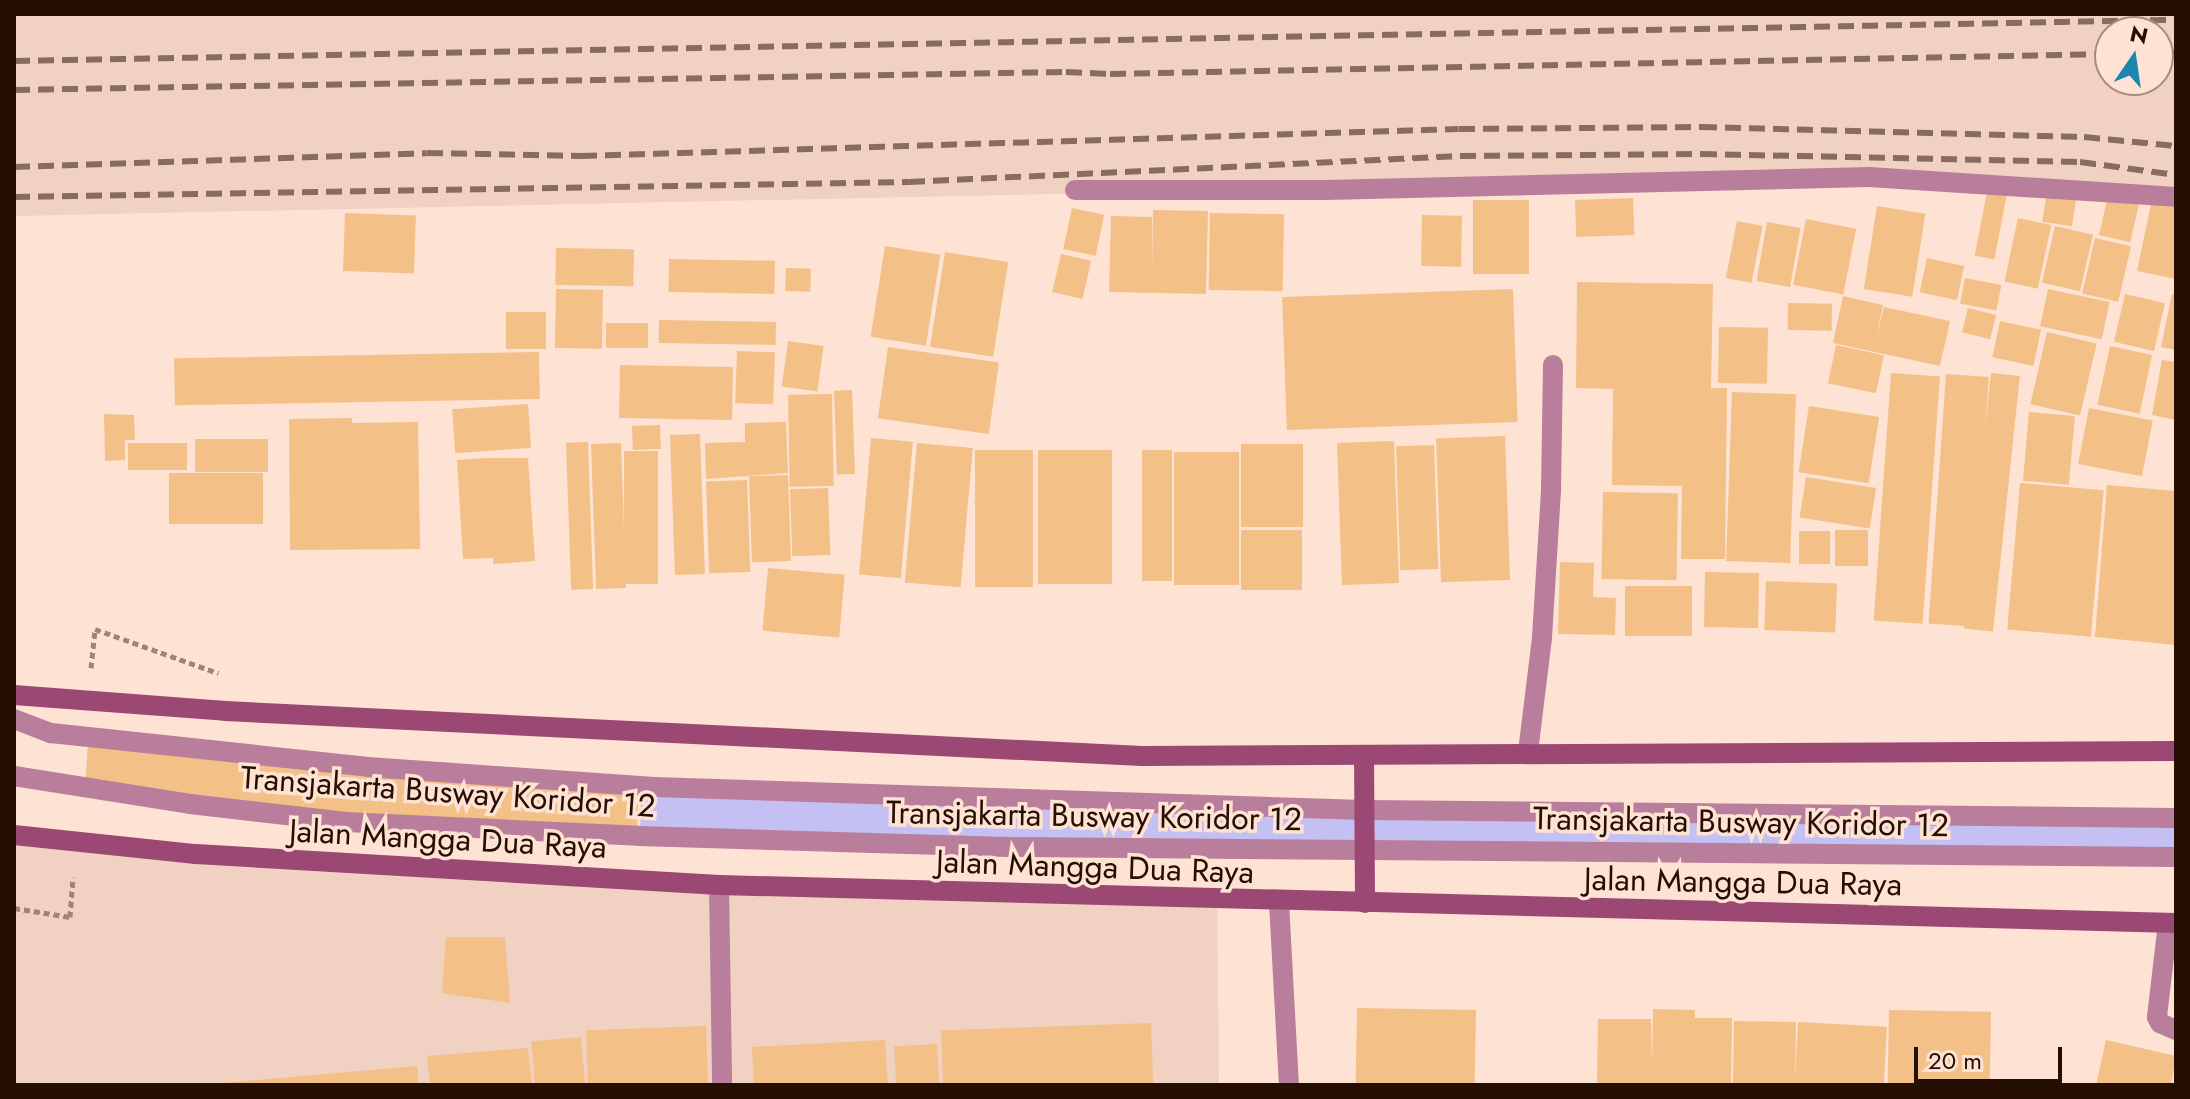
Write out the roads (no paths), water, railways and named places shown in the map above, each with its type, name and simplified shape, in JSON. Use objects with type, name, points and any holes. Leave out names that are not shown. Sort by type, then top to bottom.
[{"type":"main road","points":[[14,695],[225,711],[1142,756],[2176,751]]},
{"type":"main road","points":[[1364,755],[1365,903]]},
{"type":"main road","name":"Jalan Mangga Dua Raya","points":[[14,835],[196,854],[719,885],[2172,923]]},
{"type":"street","points":[[1075,190],[1326,190],[1869,177],[2176,197]]},
{"type":"street","points":[[1528,752],[1543,623],[1551,491],[1553,365]]},
{"type":"street","points":[[14,719],[66,734],[368,767],[654,787],[1364,810],[2176,818]]},
{"type":"street","name":"Transjakarta Busway Koridor 12","points":[[14,776],[190,804],[360,823],[655,836],[1002,846],[2176,857]]},
{"type":"street","points":[[719,885],[722,1085]]},
{"type":"street","points":[[1279,902],[1289,1085]]},
{"type":"street","points":[[2172,923],[2157,1017],[2160,1023],[2176,1030]]},
{"type":"railway","points":[[14,61],[2176,20]]},
{"type":"railway","points":[[14,90],[1066,72],[1110,74],[2094,54]]},
{"type":"railway","points":[[14,167],[427,153],[581,156],[1459,129],[1701,127],[2084,137],[2176,146]]},
{"type":"railway","points":[[14,197],[909,182],[1460,156],[1701,154],[2080,162],[2176,175]]}]
